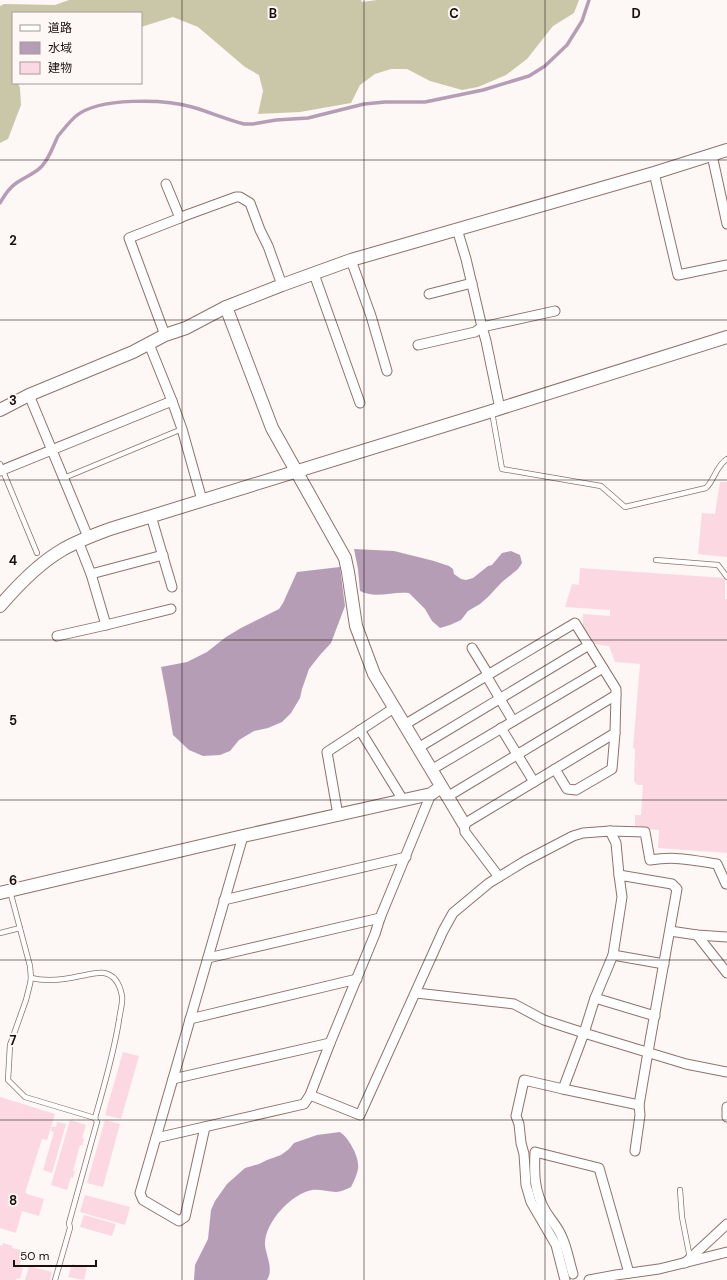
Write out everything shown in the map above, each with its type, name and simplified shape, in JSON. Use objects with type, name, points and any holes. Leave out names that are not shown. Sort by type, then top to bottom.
[{"type":"street","points":[[0,410],[29,395],[133,352],[165,335],[186,328],[226,307],[351,260],[654,173],[727,150]]},
{"type":"street","points":[[712,155],[727,224]]},
{"type":"street","points":[[654,173],[678,275],[727,265]]},
{"type":"street","points":[[166,184],[180,218]]},
{"type":"street","points":[[165,335],[129,238],[236,196],[240,197],[250,203],[282,285]]},
{"type":"street","points":[[457,229],[486,341],[496,410]]},
{"type":"street","points":[[351,260],[371,316],[387,371]]},
{"type":"street","points":[[314,274],[360,404]]},
{"type":"street","points":[[429,294],[472,283]]},
{"type":"street","points":[[226,307],[278,442],[345,558],[356,626],[374,674],[464,824],[465,832],[499,877]]},
{"type":"street","points":[[418,345],[475,332],[482,328],[555,310]]},
{"type":"street","points":[[0,606],[21,582],[40,566],[61,550],[83,539],[151,516],[496,410],[727,336]]},
{"type":"street","points":[[149,344],[182,429],[202,500]]},
{"type":"street","points":[[29,395],[63,478],[83,539],[91,574],[106,625]]},
{"type":"street","points":[[1,468],[52,451],[172,401]]},
{"type":"street","points":[[151,516],[172,587]]},
{"type":"street","points":[[91,574],[163,555]]},
{"type":"street","points":[[57,636],[171,609]]},
{"type":"street","points":[[404,725],[575,623],[616,689],[612,769],[576,790],[567,789],[555,769]]},
{"type":"street","points":[[418,748],[589,645]]},
{"type":"street","points":[[472,648],[513,721]]},
{"type":"street","points":[[431,770],[602,668]]},
{"type":"street","points":[[5,892],[243,836],[444,792],[517,755],[616,695]]},
{"type":"street","points":[[338,815],[327,752],[394,708]]},
{"type":"street","points":[[501,728],[534,782]]},
{"type":"street","points":[[360,730],[403,800]]},
{"type":"street","points":[[464,824],[614,733]]},
{"type":"street","points":[[156,1138],[304,1104],[310,1095],[431,794]]},
{"type":"street","points":[[563,1089],[584,1033],[595,998],[613,955],[622,897],[616,843],[610,831]]},
{"type":"street","points":[[310,1095],[360,1115],[443,931],[453,914],[499,877],[573,836],[582,833],[610,831],[645,832],[650,860],[680,858],[717,864],[727,884]]},
{"type":"street","points":[[205,1127],[185,1217],[179,1221],[144,1200],[140,1193],[243,836]]},
{"type":"street","points":[[224,900],[406,857]]},
{"type":"street","points":[[619,875],[672,884],[678,889],[639,1105],[640,1115],[635,1151]]},
{"type":"street","points":[[208,958],[380,918]]},
{"type":"street","points":[[670,931],[727,938]]},
{"type":"street","points":[[697,935],[727,973]]},
{"type":"street","points":[[613,955],[664,964]]},
{"type":"street","points":[[190,1019],[357,979]]},
{"type":"street","points":[[416,993],[514,1004],[544,1020],[584,1033],[686,1064],[727,1072]]},
{"type":"street","points":[[595,998],[655,1016]]},
{"type":"street","points":[[173,1079],[330,1043]]},
{"type":"street","points":[[565,1280],[556,1245],[531,1202],[526,1185],[524,1154],[519,1124],[516,1116],[524,1080],[639,1105]]},
{"type":"street","points":[[727,1107],[727,1117]]},
{"type":"street","points":[[573,1274],[561,1235],[555,1223],[547,1214],[540,1202],[536,1188],[535,1152],[600,1168],[629,1273]]},
{"type":"street","points":[[687,1261],[727,1224]]},
{"type":"street","points":[[589,1280],[658,1269],[727,1252]]},
{"type":"lane","points":[[496,410],[502,469],[601,486],[625,507],[706,488],[710,484],[719,466],[727,459]]},
{"type":"lane","points":[[63,478],[182,429]]},
{"type":"lane","points":[[1,468],[36,553]]},
{"type":"lane","points":[[656,560],[718,565],[727,577]]},
{"type":"lane","points":[[5,892],[20,928],[30,966],[31,978],[26,1000],[10,1045],[8,1080],[25,1097],[95,1118]]},
{"type":"lane","points":[[0,933],[20,928]]},
{"type":"lane","points":[[31,978],[38,980],[61,980],[105,973],[113,976],[117,981],[122,997],[111,1062],[95,1118],[97,1122],[55,1280]]},
{"type":"lane","points":[[680,1190],[687,1261]]},
{"type":"shaded area","points":[[69,0],[361,0],[362,2],[377,0],[579,0],[574,13],[553,26],[527,59],[506,75],[478,87],[462,90],[430,81],[407,69],[391,69],[375,74],[360,85],[351,103],[300,112],[258,114],[263,91],[259,75],[245,67],[198,27],[173,17],[142,27],[142,12],[12,12],[12,84],[18,84],[21,105],[8,139],[0,143],[0,6],[4,4],[55,5]]},
{"type":"water","points":[[354,549],[394,551],[434,561],[449,566],[453,569],[454,574],[461,579],[466,580],[473,578],[488,566],[492,565],[502,553],[511,551],[520,555],[522,563],[518,569],[502,582],[488,597],[468,611],[461,620],[440,628],[432,621],[425,609],[409,593],[378,595],[360,591]]},
{"type":"water","points":[[340,567],[345,606],[331,643],[309,669],[300,698],[291,713],[282,722],[268,728],[254,731],[239,740],[230,751],[220,755],[203,756],[189,750],[173,735],[161,667],[187,662],[207,652],[226,637],[241,628],[279,609],[297,572]]},
{"type":"water","points":[[340,1132],[350,1143],[356,1154],[358,1169],[352,1185],[351,1187],[338,1192],[312,1190],[296,1197],[280,1211],[274,1219],[266,1236],[265,1245],[270,1267],[267,1280],[194,1280],[195,1265],[208,1239],[211,1210],[215,1201],[227,1184],[245,1168],[281,1155],[294,1143],[317,1135]]},
{"type":"building","points":[[720,482],[727,482],[727,557],[698,554],[702,513],[715,514]]},
{"type":"building","points":[[580,568],[725,578],[725,599],[727,599],[727,853],[658,848],[659,830],[635,828],[635,815],[641,815],[643,785],[637,785],[634,781],[635,749],[633,748],[640,664],[615,662],[609,646],[594,644],[583,627],[583,614],[610,616],[610,610],[565,607],[572,584],[579,585]]},
{"type":"building","points":[[123,1052],[139,1056],[121,1119],[105,1115]]},
{"type":"building","points":[[0,1097],[55,1114],[47,1140],[42,1139],[25,1193],[44,1199],[39,1216],[22,1211],[16,1233],[0,1228]]},
{"type":"building","points":[[70,1120],[86,1125],[82,1138],[84,1139],[82,1146],[80,1145],[73,1171],[75,1171],[73,1178],[71,1177],[67,1190],[51,1185]]},
{"type":"building","points":[[105,1120],[120,1124],[103,1187],[87,1183]]},
{"type":"building","points":[[57,1122],[66,1124],[52,1173],[43,1170],[54,1132],[51,1131],[52,1126],[56,1127]]},
{"type":"building","points":[[85,1195],[130,1207],[125,1225],[80,1212]]},
{"type":"building","points":[[84,1215],[116,1224],[112,1236],[80,1227]]},
{"type":"building","points":[[3,1243],[13,1246],[12,1248],[24,1251],[19,1267],[23,1268],[20,1279],[0,1280],[0,1245],[2,1246]]},
{"type":"building","points":[[72,1264],[87,1268],[84,1280],[68,1277]]},
{"type":"building","points":[[29,1266],[52,1272],[50,1280],[25,1280]]},
{"type":"waterway","points":[[0,203],[6,193],[13,186],[36,171],[45,163],[58,136],[76,116],[86,110],[100,105],[132,101],[166,102],[192,107],[244,124],[253,124],[276,120],[308,118],[364,104],[385,102],[425,102],[483,90],[529,76],[545,66],[567,45],[582,21],[589,0]]}]
